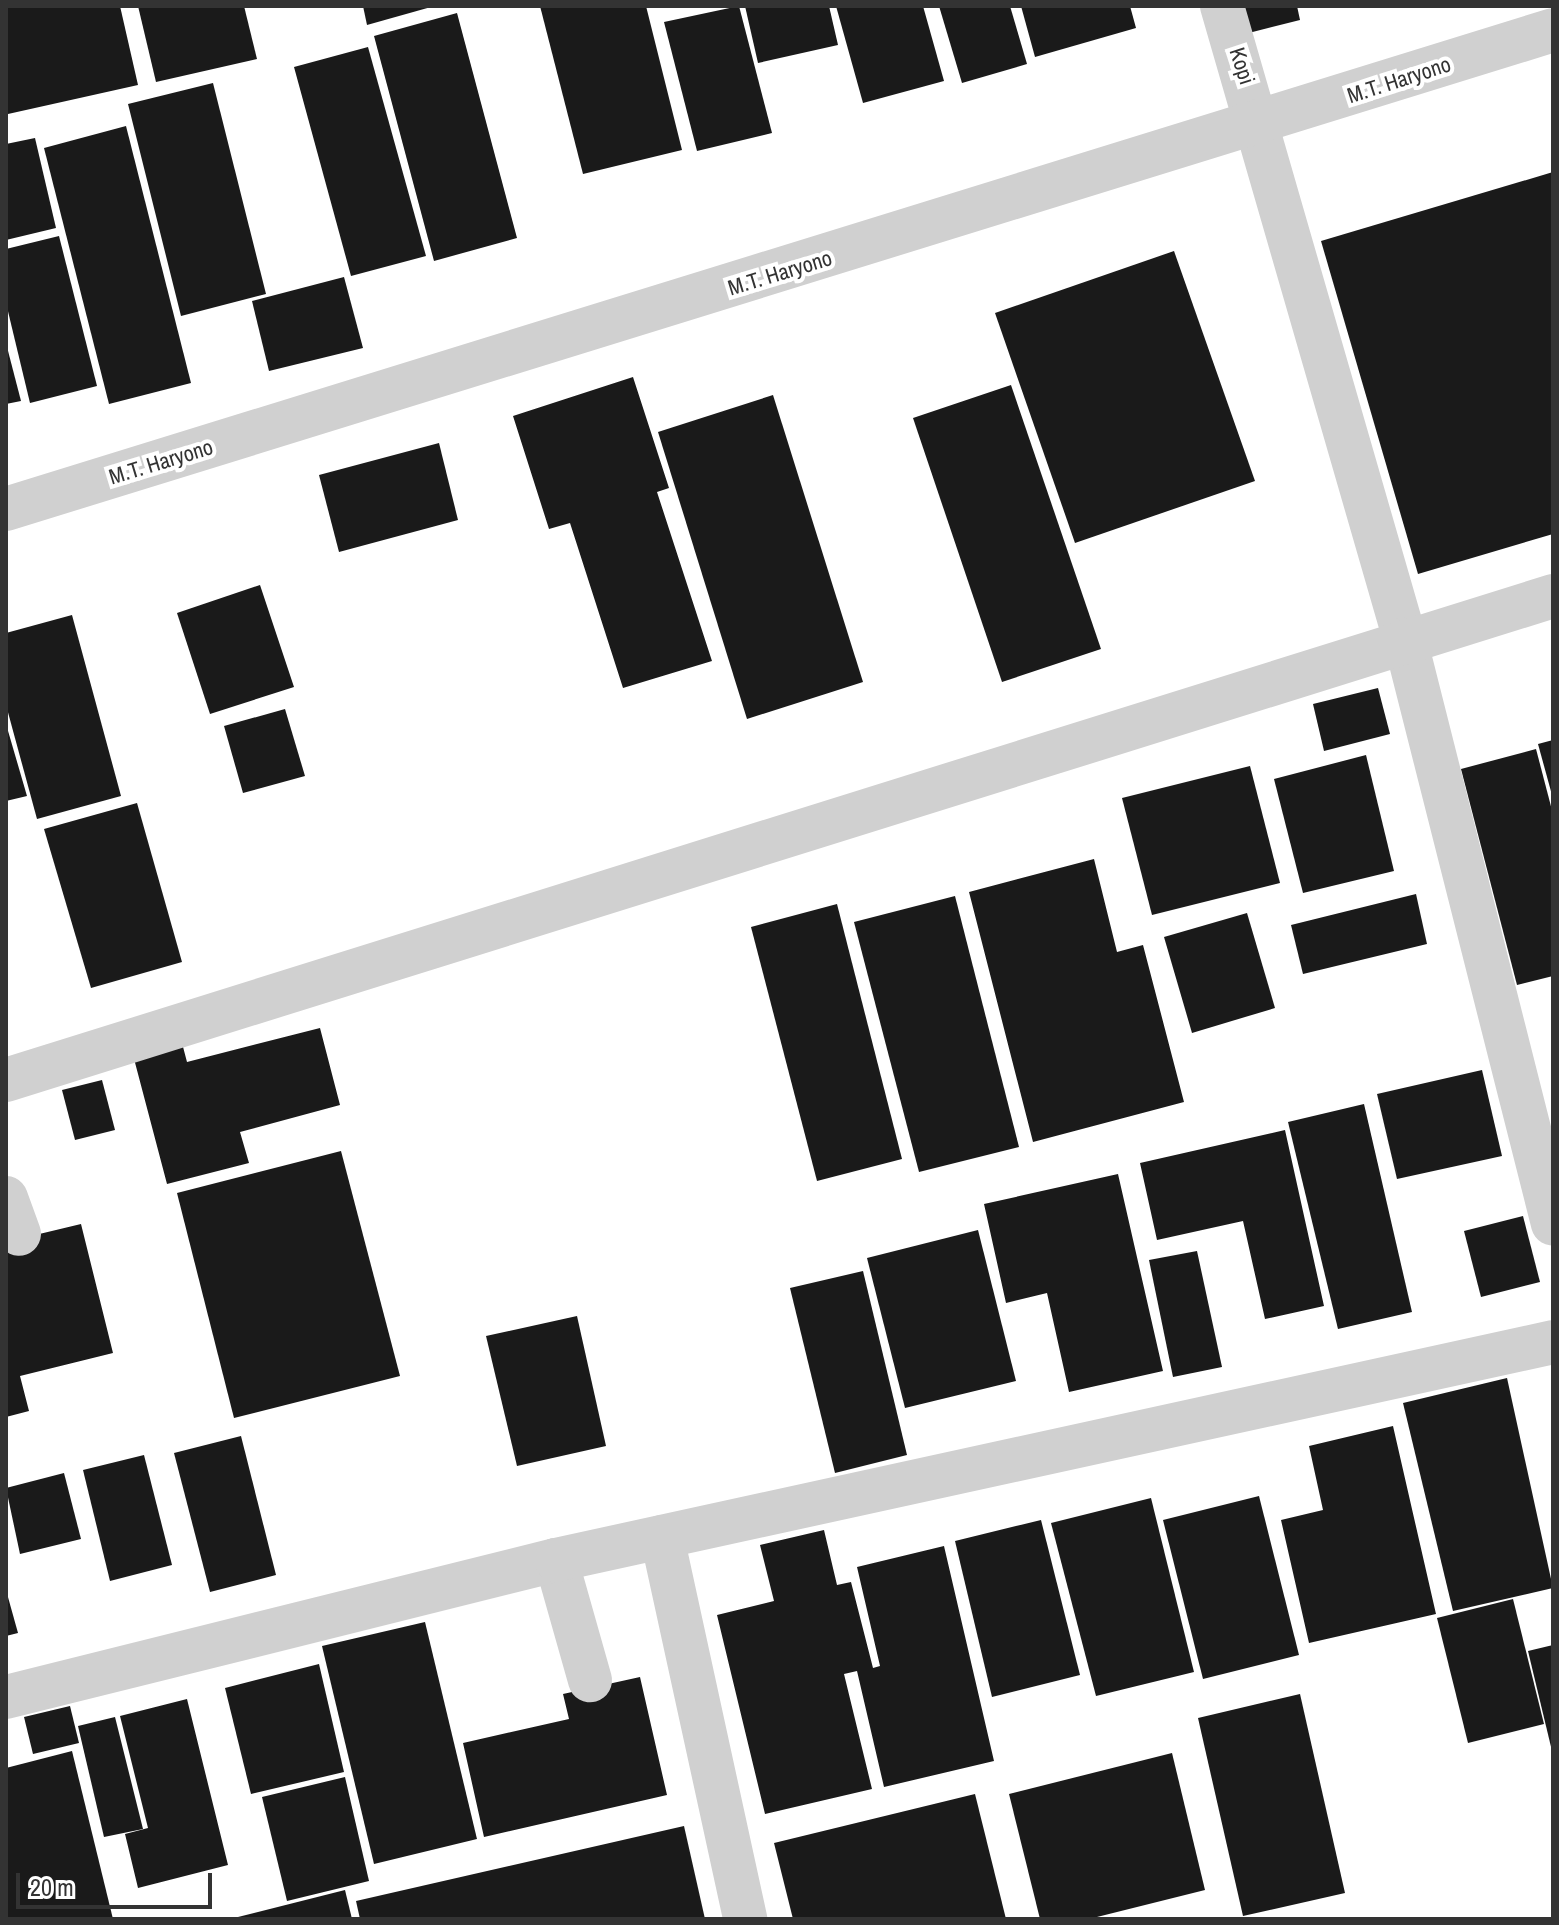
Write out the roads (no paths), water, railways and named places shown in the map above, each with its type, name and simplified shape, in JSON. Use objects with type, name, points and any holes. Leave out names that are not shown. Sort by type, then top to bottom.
[{"type":"street","name":"Kopi","points":[[1222,6],[1262,126],[1405,639],[1553,1224]]},
{"type":"street","name":"M.T. Haryono","points":[[6,509],[1262,126],[1553,30]]},
{"type":"street","points":[[6,1080],[1405,639],[1553,596]]},
{"type":"street","points":[[6,1697],[556,1560],[1553,1342]]},
{"type":"street","points":[[662,1537],[745,1919]]},
{"type":"street","points":[[556,1560],[590,1680]]}]
